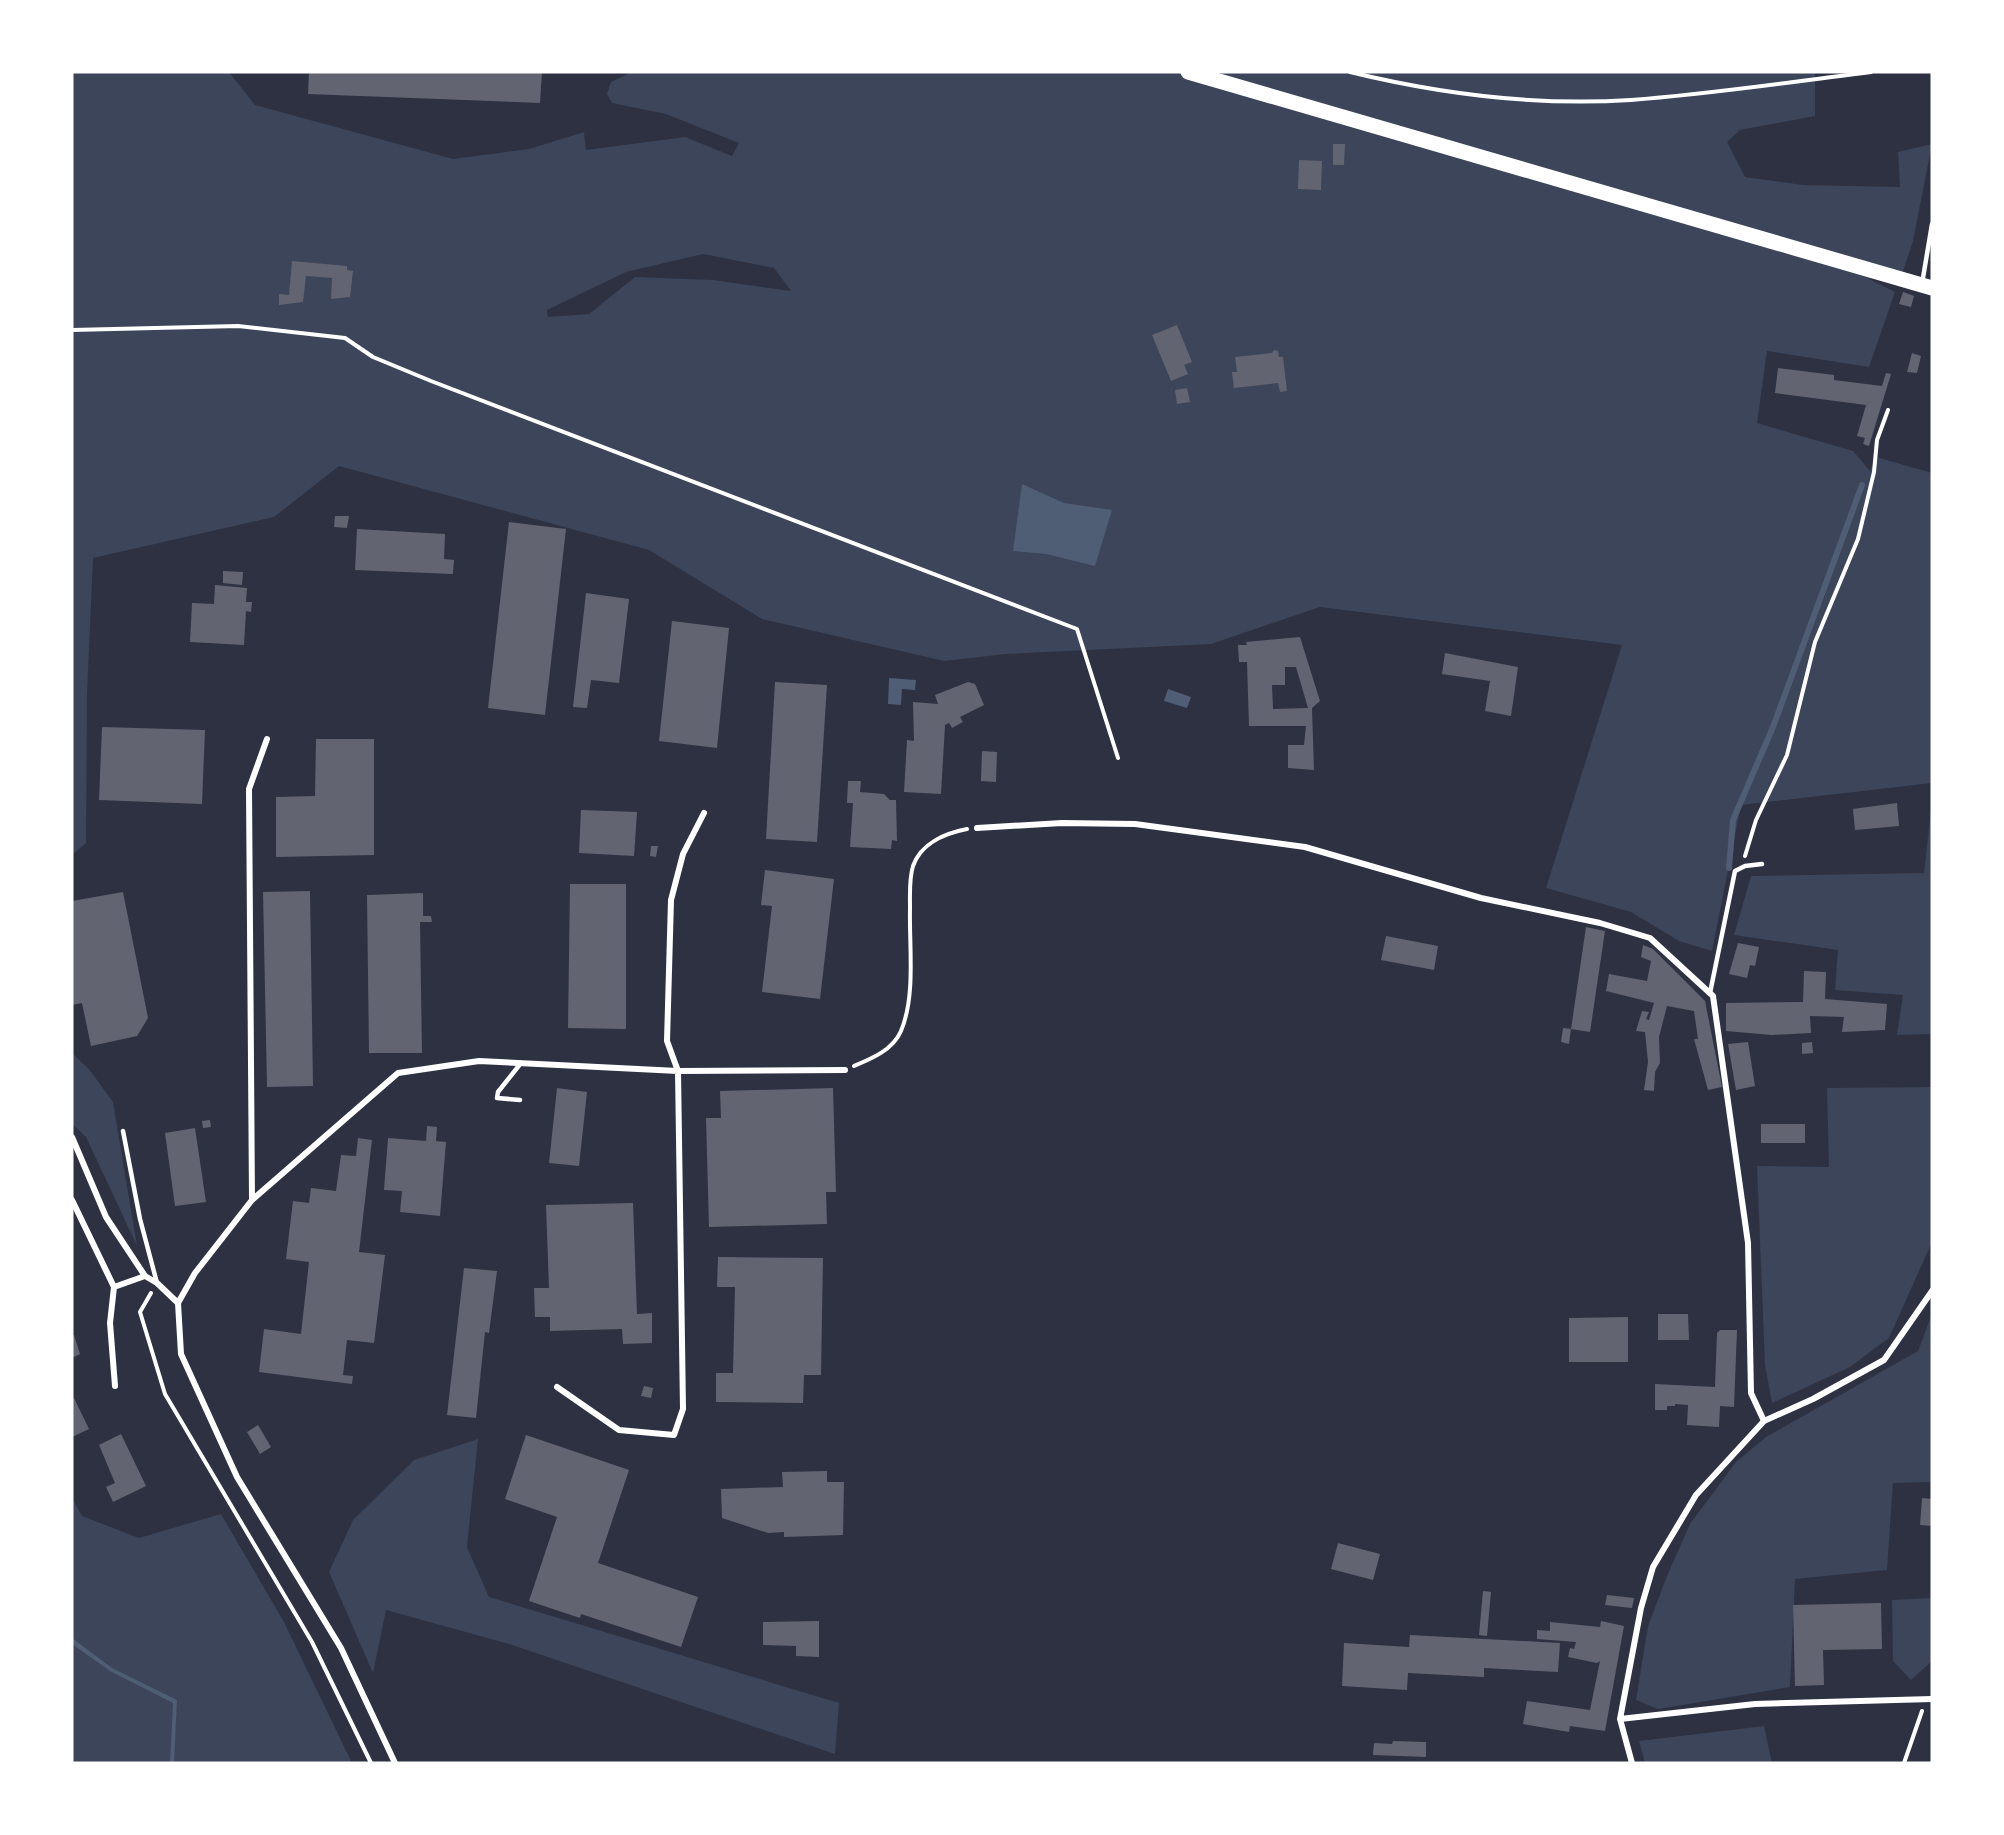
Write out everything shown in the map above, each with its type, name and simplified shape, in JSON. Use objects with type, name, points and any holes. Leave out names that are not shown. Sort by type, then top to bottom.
[{"type":"main road","points":[[1188,72],[1927,287]]},
{"type":"street","points":[[252,1200],[249,789],[267,739]]},
{"type":"street","points":[[557,1387],[619,1430],[674,1435],[684,1409],[678,1071],[667,1041],[671,900],[683,854],[704,813]]},
{"type":"street","points":[[977,828],[1062,823],[1135,824],[1305,847],[1481,898],[1600,923],[1650,938],[1713,996],[1748,1243],[1750,1393],[1764,1421]]},
{"type":"street","points":[[395,1763],[341,1648],[237,1477],[181,1354],[178,1304],[195,1273],[252,1200],[398,1073],[479,1061],[678,1071],[845,1070]]},
{"type":"street","points":[[72,1137],[106,1217],[145,1276],[157,1283],[178,1304]]},
{"type":"street","points":[[72,1200],[114,1287],[110,1334],[115,1386]]},
{"type":"street","points":[[114,1287],[145,1276]]},
{"type":"street","points":[[1632,1763],[1620,1719],[1641,1608],[1653,1567],[1696,1495],[1764,1421],[1813,1399],[1884,1360],[1932,1291]]},
{"type":"street","points":[[1620,1719],[1755,1704],[1929,1699]]},
{"type":"lane","points":[[1927,287],[1932,224]]},
{"type":"lane","points":[[1710,993],[1735,871],[1762,864]]},
{"type":"lane","points":[[519,1100],[497,1098],[498,1092],[521,1063]]},
{"type":"lane","points":[[123,1131],[140,1219],[157,1283]]},
{"type":"path","points":[[1350,72],[1386,81],[1527,100],[1629,100],[1871,72]]},
{"type":"path","points":[[72,330],[238,326],[345,338],[373,357],[431,381],[1077,629],[1118,758]]},
{"type":"path","points":[[1741,868],[1756,820],[1787,755],[1815,642],[1858,538],[1874,472],[1877,440],[1888,410]]},
{"type":"path","points":[[845,1070],[878,1056],[901,1033],[909,990],[910,888],[913,865],[927,846],[946,833],[977,828]]},
{"type":"path","points":[[157,1283],[140,1311],[165,1394],[312,1642],[371,1763]]},
{"type":"path","points":[[1904,1763],[1929,1699]]},
{"type":"shaded area","points":[[72,72],[229,72],[255,105],[453,159],[529,149],[584,132],[586,150],[685,137],[732,156],[739,143],[666,114],[612,103],[607,94],[611,82],[632,72],[1815,72],[1815,116],[1740,130],[1727,142],[1745,177],[1803,185],[1900,187],[1898,152],[1932,144],[1913,241],[1903,271],[1869,279],[1895,292],[1869,367],[1767,351],[1757,423],[1853,451],[1870,471],[1876,457],[1932,473],[1932,783],[1741,805],[1712,951],[1679,941],[1631,912],[1546,888],[1622,645],[1320,607],[1211,644],[1006,654],[944,661],[762,619],[649,550],[339,466],[274,517],[93,558],[87,694],[86,843],[72,855]],"holes":[[[703,254],[774,268],[791,291],[713,280],[635,277],[589,314],[548,317],[547,310],[626,272]]]},
{"type":"shaded area","points":[[1022,484],[1064,503],[1112,510],[1095,566],[1046,554],[1013,551]]},
{"type":"shaded area","points":[[889,678],[916,680],[915,690],[902,689],[901,705],[888,704]]},
{"type":"shaded area","points":[[1168,689],[1191,697],[1187,708],[1164,701]]},
{"type":"shaded area","points":[[1932,799],[1932,1034],[1897,1035],[1903,995],[1835,990],[1838,950],[1734,935],[1751,876],[1924,873]]},
{"type":"shaded area","points":[[72,1053],[89,1069],[113,1102],[137,1246],[86,1137],[72,1124]]},
{"type":"shaded area","points":[[1932,1087],[1932,1242],[1889,1338],[1850,1367],[1772,1403],[1765,1365],[1757,1166],[1829,1167],[1827,1088]]},
{"type":"shaded area","points":[[1932,1314],[1932,1482],[1893,1483],[1887,1570],[1795,1579],[1790,1687],[1658,1709],[1636,1700],[1648,1626],[1667,1576],[1690,1524],[1736,1462],[1766,1437],[1918,1351]]},
{"type":"shaded area","points":[[478,1439],[467,1547],[489,1597],[839,1703],[835,1754],[509,1644],[386,1610],[373,1673],[329,1572],[353,1520],[414,1460]]},
{"type":"shaded area","points":[[72,1498],[82,1516],[139,1538],[221,1514],[284,1622],[352,1763],[72,1763]]},
{"type":"shaded area","points":[[1932,1598],[1932,1661],[1911,1680],[1893,1661],[1892,1600]]},
{"type":"shaded area","points":[[72,1638],[112,1668],[177,1700],[174,1763],[170,1763],[173,1703],[110,1671],[72,1644]]},
{"type":"shaded area","points":[[1764,1726],[1772,1763],[1645,1763],[1639,1741]]},
{"type":"building","points":[[309,72],[542,72],[540,103],[308,94]]},
{"type":"building","points":[[1333,144],[1345,144],[1344,165],[1333,165]]},
{"type":"building","points":[[1299,160],[1322,161],[1321,190],[1298,189]]},
{"type":"building","points":[[292,261],[347,266],[347,270],[353,271],[350,297],[331,299],[332,278],[306,276],[303,302],[279,305],[279,294],[289,295]]},
{"type":"building","points":[[1903,292],[1914,296],[1911,307],[1899,304]]},
{"type":"building","points":[[1177,325],[1192,362],[1184,365],[1188,374],[1171,381],[1152,335]]},
{"type":"building","points":[[1274,350],[1278,351],[1279,357],[1283,357],[1287,391],[1280,392],[1278,383],[1234,388],[1232,372],[1237,372],[1235,357],[1272,353]]},
{"type":"building","points":[[1912,353],[1921,356],[1917,373],[1907,372]]},
{"type":"building","points":[[1778,368],[1834,375],[1834,380],[1882,386],[1886,373],[1891,374],[1869,446],[1863,444],[1865,438],[1857,436],[1866,405],[1775,393]]},
{"type":"building","points":[[1187,388],[1190,402],[1177,404],[1175,390]]},
{"type":"building","points":[[335,516],[349,516],[347,528],[334,527]]},
{"type":"building","points":[[509,522],[566,529],[545,715],[488,708]]},
{"type":"building","points":[[357,529],[445,534],[444,559],[454,560],[453,574],[355,570]]},
{"type":"building","points":[[223,571],[243,572],[242,585],[223,583]]},
{"type":"building","points":[[215,585],[247,588],[246,602],[252,602],[251,612],[246,611],[244,645],[190,642],[192,603],[214,604]]},
{"type":"building","points":[[586,593],[629,599],[619,683],[591,680],[587,708],[573,707]]},
{"type":"building","points":[[672,621],[729,628],[717,748],[659,741]]},
{"type":"building","points":[[1300,637],[1320,701],[1312,708],[1314,770],[1288,768],[1288,745],[1304,745],[1306,726],[1249,726],[1247,662],[1239,662],[1238,645],[1247,645],[1246,642]],"holes":[[[1285,667],[1296,667],[1308,708],[1273,709],[1272,685],[1285,685]]]},
{"type":"building","points":[[1445,653],[1518,667],[1511,716],[1485,711],[1490,681],[1442,674]]},
{"type":"building","points":[[775,682],[827,685],[817,842],[766,839]]},
{"type":"building","points":[[968,682],[975,684],[984,705],[960,717],[963,722],[952,728],[949,723],[945,725],[941,794],[904,792],[907,740],[914,741],[913,702],[938,704],[935,695]]},
{"type":"building","points":[[102,727],[205,730],[202,804],[99,800]]},
{"type":"building","points":[[316,739],[374,739],[374,855],[276,857],[276,797],[315,796]]},
{"type":"building","points":[[982,751],[997,752],[996,782],[981,781]]},
{"type":"building","points":[[848,781],[861,781],[860,792],[884,794],[890,800],[896,800],[897,841],[892,840],[891,849],[850,847],[853,803],[847,803]]},
{"type":"building","points":[[1897,803],[1899,826],[1855,830],[1853,809]]},
{"type":"building","points":[[581,810],[637,812],[634,856],[579,853]]},
{"type":"building","points":[[651,846],[658,846],[656,857],[650,856]]},
{"type":"building","points":[[765,870],[834,879],[820,999],[762,992],[772,906],[761,905]]},
{"type":"building","points":[[570,884],[626,884],[626,1029],[568,1028]]},
{"type":"building","points":[[310,891],[313,1086],[267,1087],[263,892]]},
{"type":"building","points":[[123,892],[148,1018],[137,1036],[91,1046],[82,1003],[72,1005],[72,901]]},
{"type":"building","points":[[423,893],[423,916],[431,916],[432,922],[420,922],[422,1053],[369,1053],[367,895]]},
{"type":"building","points":[[1586,927],[1605,931],[1590,1032],[1571,1029]]},
{"type":"building","points":[[1386,936],[1438,946],[1434,970],[1381,960]]},
{"type":"building","points":[[1738,943],[1759,947],[1755,966],[1750,965],[1747,978],[1729,974]]},
{"type":"building","points":[[1643,945],[1653,949],[1705,1001],[1722,1087],[1708,1090],[1694,1039],[1698,1039],[1694,1011],[1667,1006],[1659,1037],[1660,1063],[1655,1072],[1654,1091],[1644,1090],[1648,1062],[1645,1032],[1636,1031],[1642,1011],[1649,1012],[1646,1019],[1649,1020],[1654,1003],[1606,991],[1609,974],[1647,981],[1651,961],[1641,957]]},
{"type":"building","points":[[1804,971],[1826,972],[1825,999],[1887,1004],[1885,1030],[1842,1032],[1844,1017],[1810,1016],[1811,1033],[1772,1035],[1726,1031],[1726,1003],[1803,1002]]},
{"type":"building","points":[[1563,1028],[1571,1029],[1569,1044],[1561,1042]]},
{"type":"building","points":[[1748,1042],[1755,1086],[1736,1090],[1728,1044]]},
{"type":"building","points":[[1812,1042],[1813,1053],[1802,1054],[1802,1043]]},
{"type":"building","points":[[557,1088],[587,1092],[579,1166],[549,1163]]},
{"type":"building","points":[[833,1088],[836,1192],[826,1192],[827,1224],[709,1227],[706,1118],[721,1118],[720,1091]]},
{"type":"building","points":[[210,1120],[211,1127],[203,1128],[202,1121]]},
{"type":"building","points":[[1761,1124],[1805,1124],[1805,1143],[1761,1143]]},
{"type":"building","points":[[427,1126],[437,1127],[436,1141],[446,1142],[440,1216],[400,1212],[402,1191],[384,1190],[388,1138],[426,1141]]},
{"type":"building","points":[[195,1128],[206,1202],[175,1206],[165,1133]]},
{"type":"building","points":[[358,1138],[372,1140],[359,1252],[385,1255],[374,1343],[347,1340],[343,1375],[353,1376],[352,1384],[259,1372],[264,1329],[301,1334],[309,1262],[286,1259],[293,1201],[309,1203],[311,1188],[336,1191],[341,1155],[356,1156]]},
{"type":"building","points":[[633,1203],[637,1314],[652,1313],[652,1343],[623,1344],[622,1329],[550,1331],[550,1317],[535,1317],[534,1288],[549,1288],[546,1205]]},
{"type":"building","points":[[718,1257],[823,1258],[821,1375],[804,1375],[803,1403],[716,1402],[716,1373],[733,1373],[735,1287],[717,1287]]},
{"type":"building","points":[[464,1268],[497,1271],[489,1333],[485,1332],[476,1418],[447,1415]]},
{"type":"building","points":[[1658,1314],[1688,1314],[1689,1340],[1658,1340]]},
{"type":"building","points":[[1628,1317],[1628,1362],[1569,1362],[1569,1318]]},
{"type":"building","points":[[1720,1330],[1737,1330],[1734,1407],[1720,1406],[1719,1427],[1687,1425],[1688,1405],[1675,1404],[1675,1406],[1667,1406],[1667,1410],[1655,1410],[1655,1384],[1715,1387],[1717,1333]]},
{"type":"building","points":[[74,1335],[80,1354],[72,1358],[72,1336]]},
{"type":"building","points":[[644,1386],[653,1388],[651,1398],[641,1396]]},
{"type":"building","points":[[74,1398],[89,1429],[72,1437],[72,1399]]},
{"type":"building","points":[[258,1425],[271,1447],[260,1454],[247,1432]]},
{"type":"building","points":[[121,1434],[146,1486],[113,1502],[106,1487],[115,1483],[99,1445]]},
{"type":"building","points":[[526,1435],[629,1470],[598,1563],[698,1597],[681,1647],[581,1614],[580,1618],[529,1601],[557,1517],[505,1499]]},
{"type":"building","points":[[827,1471],[827,1482],[844,1482],[843,1535],[784,1537],[784,1532],[768,1533],[722,1518],[721,1489],[783,1487],[782,1472]]},
{"type":"building","points":[[1922,1498],[1932,1499],[1932,1526],[1920,1525]]},
{"type":"building","points":[[1338,1543],[1380,1554],[1373,1580],[1331,1569]]},
{"type":"building","points":[[1483,1591],[1491,1592],[1487,1636],[1479,1635]]},
{"type":"building","points":[[1607,1595],[1634,1598],[1632,1608],[1605,1605]]},
{"type":"building","points":[[1881,1603],[1882,1649],[1823,1650],[1824,1685],[1795,1686],[1793,1605]]},
{"type":"building","points":[[819,1621],[819,1657],[796,1656],[796,1646],[763,1645],[763,1622]]},
{"type":"building","points":[[1601,1621],[1624,1626],[1605,1731],[1570,1726],[1569,1732],[1523,1724],[1527,1701],[1590,1710],[1600,1661],[1597,1663],[1568,1657],[1570,1648],[1574,1649],[1576,1642],[1537,1639],[1537,1630],[1550,1631],[1550,1622],[1600,1627]]},
{"type":"building","points":[[1410,1635],[1560,1643],[1558,1672],[1484,1668],[1484,1677],[1408,1673],[1407,1690],[1342,1686],[1344,1643],[1409,1647]]},
{"type":"building","points":[[1393,1741],[1426,1742],[1426,1757],[1373,1755],[1374,1743],[1392,1744]]},
{"type":"waterway","points":[[1729,868],[1733,820],[1773,727],[1862,485]]}]
